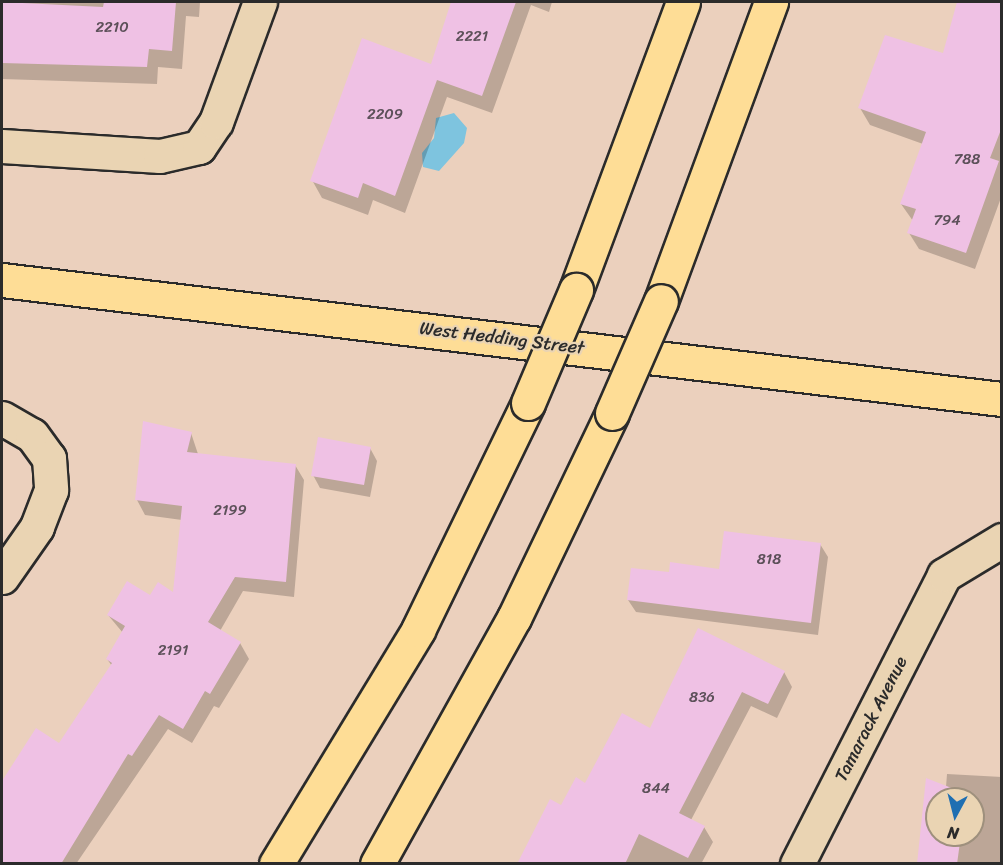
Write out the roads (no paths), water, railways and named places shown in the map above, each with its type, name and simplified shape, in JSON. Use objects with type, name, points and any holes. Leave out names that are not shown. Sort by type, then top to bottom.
[{"type":"main road","points":[[276,864],[418,630],[528,404],[576,290],[683,2]]},
{"type":"main road","points":[[377,864],[514,618],[612,413],[661,301],[771,2]]},
{"type":"main road","name":"West Hedding Street","points":[[2,280],[1002,399]]},
{"type":"street","points":[[2,146],[160,156],[199,147],[216,122],[260,2]]},
{"type":"street","points":[[2,418],[32,435],[49,458],[51,490],[37,527],[2,577]]},
{"type":"street","name":"Tamarack Avenue","points":[[797,864],[944,575],[1002,540]]},
{"type":"water","points":[[454,113],[467,128],[464,143],[439,171],[423,167],[422,153],[434,138],[436,118]]}]
